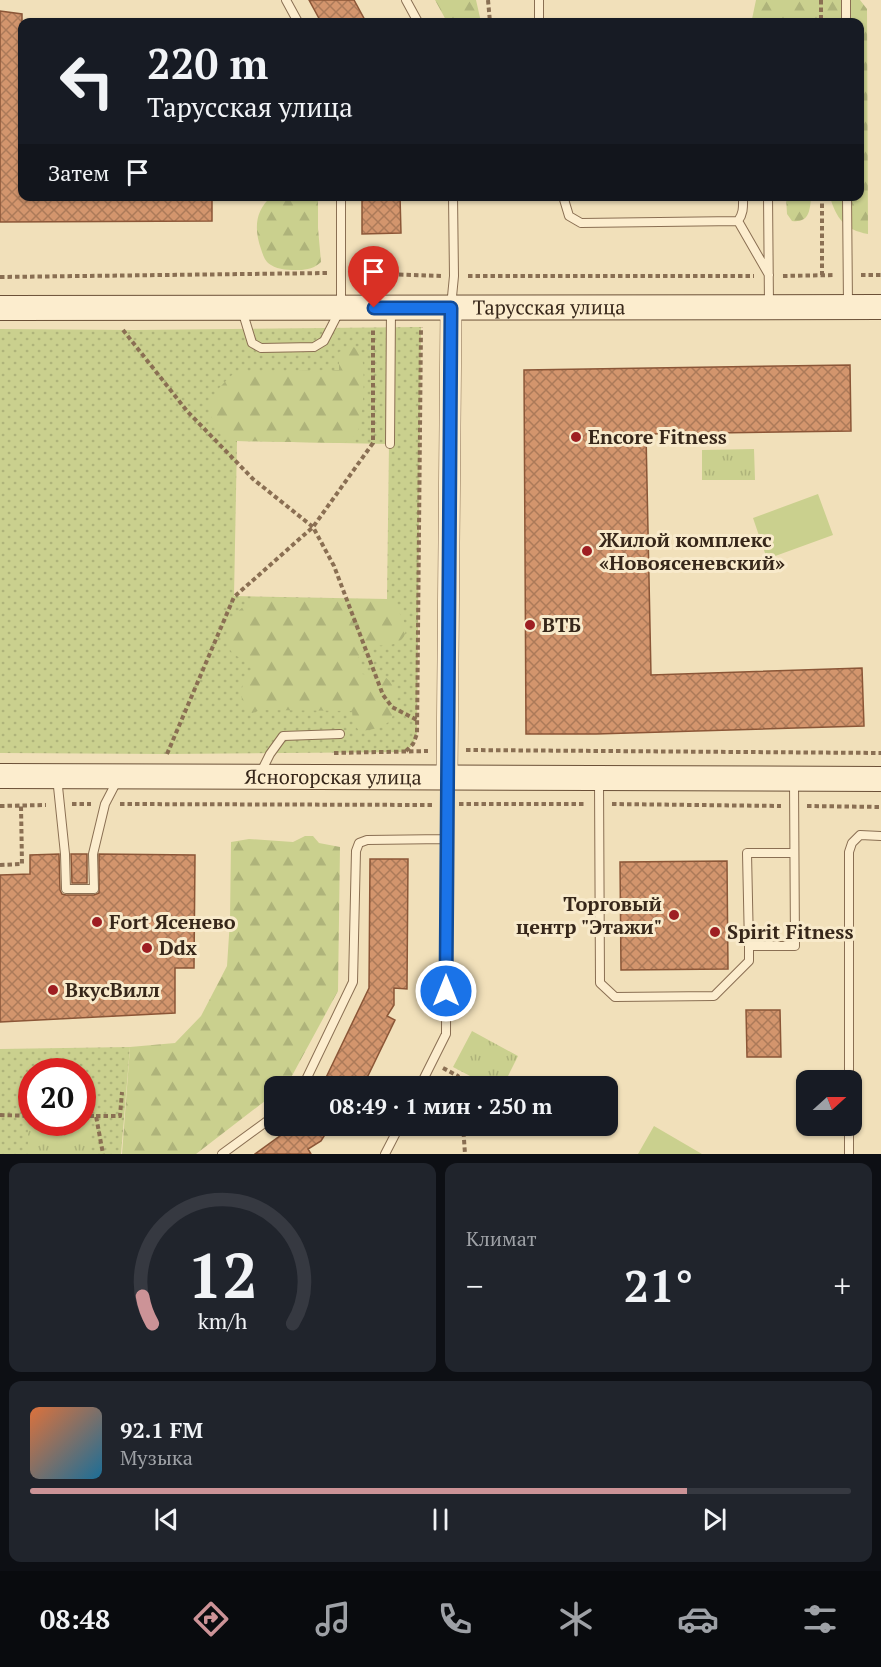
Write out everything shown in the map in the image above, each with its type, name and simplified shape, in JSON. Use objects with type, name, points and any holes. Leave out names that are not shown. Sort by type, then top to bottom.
[{"type":"main road","name":"Тарусская улица","points":[[0,308],[881,307]]},
{"type":"main road","name":"Ясногорская улица","points":[[0,776],[881,778]]},
{"type":"street","points":[[447,777],[451,308]]},
{"type":"lane","points":[[286,0],[296,18]]},
{"type":"lane","points":[[406,0],[416,18]]},
{"type":"lane","points":[[539,0],[539,18]]},
{"type":"lane","points":[[846,0],[846,18]]},
{"type":"lane","points":[[241,308],[252,343],[261,348],[314,347],[324,341],[341,308],[341,201]]},
{"type":"lane","points":[[451,308],[454,276],[453,201]]},
{"type":"lane","points":[[564,201],[569,216],[580,223],[738,221]]},
{"type":"lane","points":[[738,221],[742,216],[743,201]]},
{"type":"lane","points":[[768,201],[769,307]]},
{"type":"lane","points":[[848,201],[848,307]]},
{"type":"lane","points":[[738,221],[769,276]]},
{"type":"lane","points":[[390,308],[390,444]]},
{"type":"lane","points":[[259,777],[270,754],[283,735],[340,734]]},
{"type":"lane","points":[[57,776],[66,889],[94,889],[93,854],[105,804],[120,776]]},
{"type":"lane","points":[[425,1076],[446,1034],[447,777]]},
{"type":"lane","points":[[599,778],[600,983],[615,997],[714,996],[749,962],[747,853],[795,853]]},
{"type":"lane","points":[[748,946],[795,946],[794,778]]},
{"type":"lane","points":[[849,1070],[849,852],[852,843],[860,836],[881,836]]},
{"type":"lane","points":[[308,1076],[353,982],[356,851],[359,843],[367,840],[446,839]]},
{"type":"lane","points":[[222,1154],[264,1123]]},
{"type":"lane","points":[[385,1154],[394,1136]]},
{"type":"lane","points":[[849,1136],[849,1154]]},
{"type":"path","points":[[488,0],[490,18]]},
{"type":"path","points":[[821,0],[821,18]]},
{"type":"path","points":[[822,201],[822,275]]},
{"type":"path","points":[[405,752],[413,744],[417,734],[421,327]]},
{"type":"path","points":[[166,754],[234,597],[313,527],[373,443],[373,328]]},
{"type":"path","points":[[122,330],[187,411],[253,479],[313,527],[334,566],[383,695],[392,707],[417,720]]},
{"type":"path","points":[[0,865],[22,864],[21,806]]},
{"type":"path","points":[[432,1062],[458,1076]]},
{"type":"path","points":[[103,1154],[96,1116],[120,1116],[122,1092]]},
{"type":"path","points":[[0,1115],[18,1116]]},
{"type":"path","points":[[464,1136],[465,1154]]},
{"type":"green space","points":[[435,0],[476,0],[480,18],[445,18]]},
{"type":"green space","points":[[756,0],[860,0],[867,9],[868,234],[847,226],[835,211],[831,201],[864,201],[864,18],[752,18]]},
{"type":"green space","points":[[318,201],[321,262],[305,270],[284,269],[269,264],[259,242],[257,227],[259,214],[266,202]]},
{"type":"green space","points":[[786,201],[810,201],[809,211],[802,220],[792,221],[787,214]]},
{"type":"green space","points":[[421,327],[417,734],[413,744],[405,752],[0,753],[0,329]],"holes":[[[237,441],[389,444],[387,599],[234,596]]]},
{"type":"green space","points":[[353,347],[360,349],[362,355],[363,401],[358,430],[345,443],[236,441],[224,434],[212,419],[210,404],[213,397],[235,372],[339,370],[339,352]]},
{"type":"green space","points":[[754,449],[755,480],[702,480],[702,450]]},
{"type":"green space","points":[[818,494],[833,535],[767,559],[753,518]]},
{"type":"green space","points":[[257,597],[387,600],[391,603],[403,620],[405,632],[403,638],[393,644],[366,649],[357,660],[362,674],[385,677],[393,686],[396,703],[391,720],[382,727],[360,732],[353,723],[352,711],[261,710],[252,713],[243,701],[241,691],[253,669],[252,665],[233,653],[227,640],[228,629],[235,615]]},
{"type":"green space","points":[[305,836],[313,836],[319,843],[340,847],[338,991],[292,1076],[264,1076],[264,1102],[196,1154],[122,1154],[130,1047],[175,1043],[201,1016],[227,966],[231,842],[249,839],[293,842]]},
{"type":"green space","points":[[472,1031],[518,1056],[508,1076],[470,1076],[453,1067]]},
{"type":"green space","points":[[130,1047],[121,1154],[0,1154],[0,1049]]},
{"type":"green space","points":[[654,1126],[702,1154],[638,1154]]},
{"type":"green space","points":[[28,1136],[89,1136],[89,1154],[28,1154]]},
{"type":"building","points":[[309,0],[354,0],[364,18],[319,18]]},
{"type":"building","points":[[0,11],[22,14],[22,18],[18,18],[18,201],[212,201],[212,221],[0,222]]},
{"type":"building","points":[[362,201],[400,201],[401,233],[362,234]]},
{"type":"building","name":"Жилой комплекс «Новоясеневский»","points":[[850,365],[851,431],[646,434],[651,675],[862,668],[864,726],[526,734],[524,370]]},
{"type":"building","name":"Fort Ясенево","points":[[59,854],[60,890],[66,895],[99,893],[99,854],[195,855],[194,968],[175,968],[175,1013],[0,1022],[0,875],[30,874],[30,855]]},
{"type":"building","points":[[71,854],[87,854],[87,883],[72,883]]},
{"type":"building","points":[[370,859],[408,859],[407,989],[394,988],[394,1005],[387,1016],[395,1020],[368,1076],[327,1076],[369,988]]},
{"type":"building","name":"Торговый центр \"Этажи\"","points":[[727,861],[728,969],[621,970],[620,862]]},
{"type":"building","points":[[746,1010],[780,1010],[781,1057],[747,1057]]},
{"type":"building","points":[[280,1136],[324,1136],[321,1141],[308,1149],[311,1154],[255,1154]]},
{"type":"place","name":"Encore Fitness","points":[[576,437]]},
{"type":"place","name":"Жилой комплекс «Новоясеневский»","points":[[587,551]]},
{"type":"place","name":"ВТБ","points":[[530,625]]},
{"type":"place","name":"Торговый центр \"Этажи\"","points":[[674,915]]},
{"type":"place","name":"Fort Ясенево","points":[[97,922]]},
{"type":"place","name":"Spirit Fitness","points":[[715,932]]},
{"type":"place","name":"Ddx","points":[[147,948]]},
{"type":"place","name":"ВкусВилл","points":[[53,990]]},
{"type":"route","points":[[374,308],[451,308],[446,991]]}]
